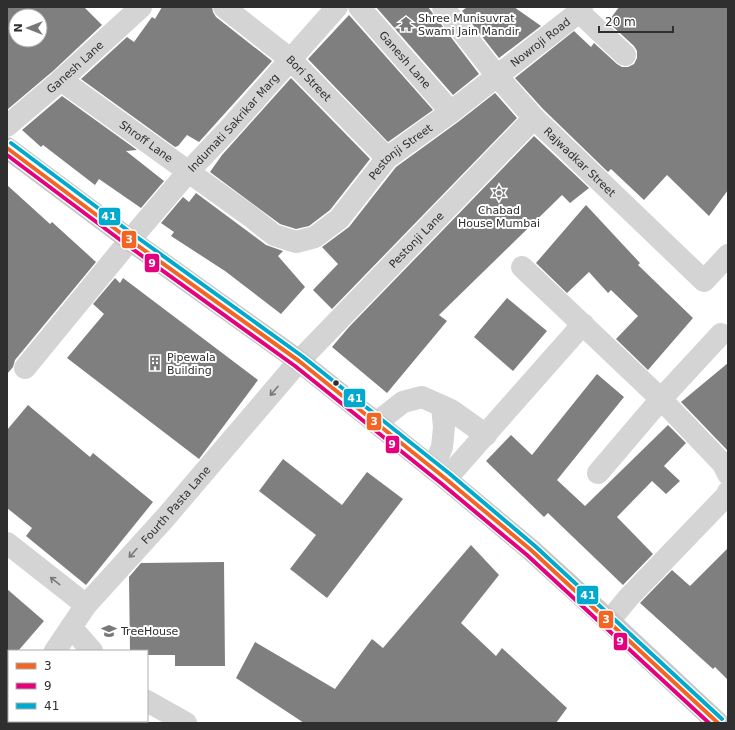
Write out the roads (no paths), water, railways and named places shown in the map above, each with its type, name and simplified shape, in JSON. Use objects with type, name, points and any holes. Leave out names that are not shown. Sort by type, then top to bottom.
[{"type":"main road","points":[[7,148],[130,240],[299,361],[376,422],[531,550],[718,723]]},
{"type":"street","name":"Ganesh Lane","points":[[7,126],[61,80],[142,7]]},
{"type":"street","name":"Bori Street","points":[[224,7],[290,59],[387,158]]},
{"type":"street","name":"Indumati Sakrikar Marg","points":[[25,368],[188,172],[228,130],[337,7]]},
{"type":"street","name":"Ganesh Lane","points":[[359,7],[451,112]]},
{"type":"street","name":"Rajwadkar Street","points":[[443,7],[496,76],[534,118],[704,281],[728,255]]},
{"type":"street","name":"Nowroji Road","points":[[496,76],[580,9]]},
{"type":"street","points":[[580,9],[625,56]]},
{"type":"street","name":"Pestonji Street","points":[[315,237],[339,219],[387,158],[451,112],[496,76]]},
{"type":"street","name":"Shroff Lane","points":[[61,80],[274,235],[296,242],[315,237]]},
{"type":"street","name":"Pestonji Lane","points":[[299,361],[534,118]]},
{"type":"street","points":[[522,267],[661,399],[722,464],[728,474]]},
{"type":"street","points":[[440,474],[486,435],[583,324]]},
{"type":"street","points":[[598,472],[661,399],[721,334]]},
{"type":"street","name":"Fourth Pasta Lane","points":[[56,650],[86,605],[165,518],[299,361]]},
{"type":"street","points":[[376,422],[403,402],[422,397],[451,410],[486,435]]},
{"type":"street","points":[[440,474],[444,427],[442,406]]},
{"type":"street","points":[[609,621],[629,597],[727,495],[728,492]]},
{"type":"street","points":[[7,543],[86,605]]},
{"type":"street","points":[[71,627],[91,650]]},
{"type":"street","points":[[148,702],[186,723]]},
{"type":"place","name":"Shree Munisuvrat Swami Jain Mandir","points":[[406,24]]},
{"type":"place","name":"Chabad House Mumbai","points":[[499,193]]},
{"type":"place","name":"Pipewala Building","points":[[155,363]]},
{"type":"place","name":"TreeHouse","points":[[109,631]]}]
